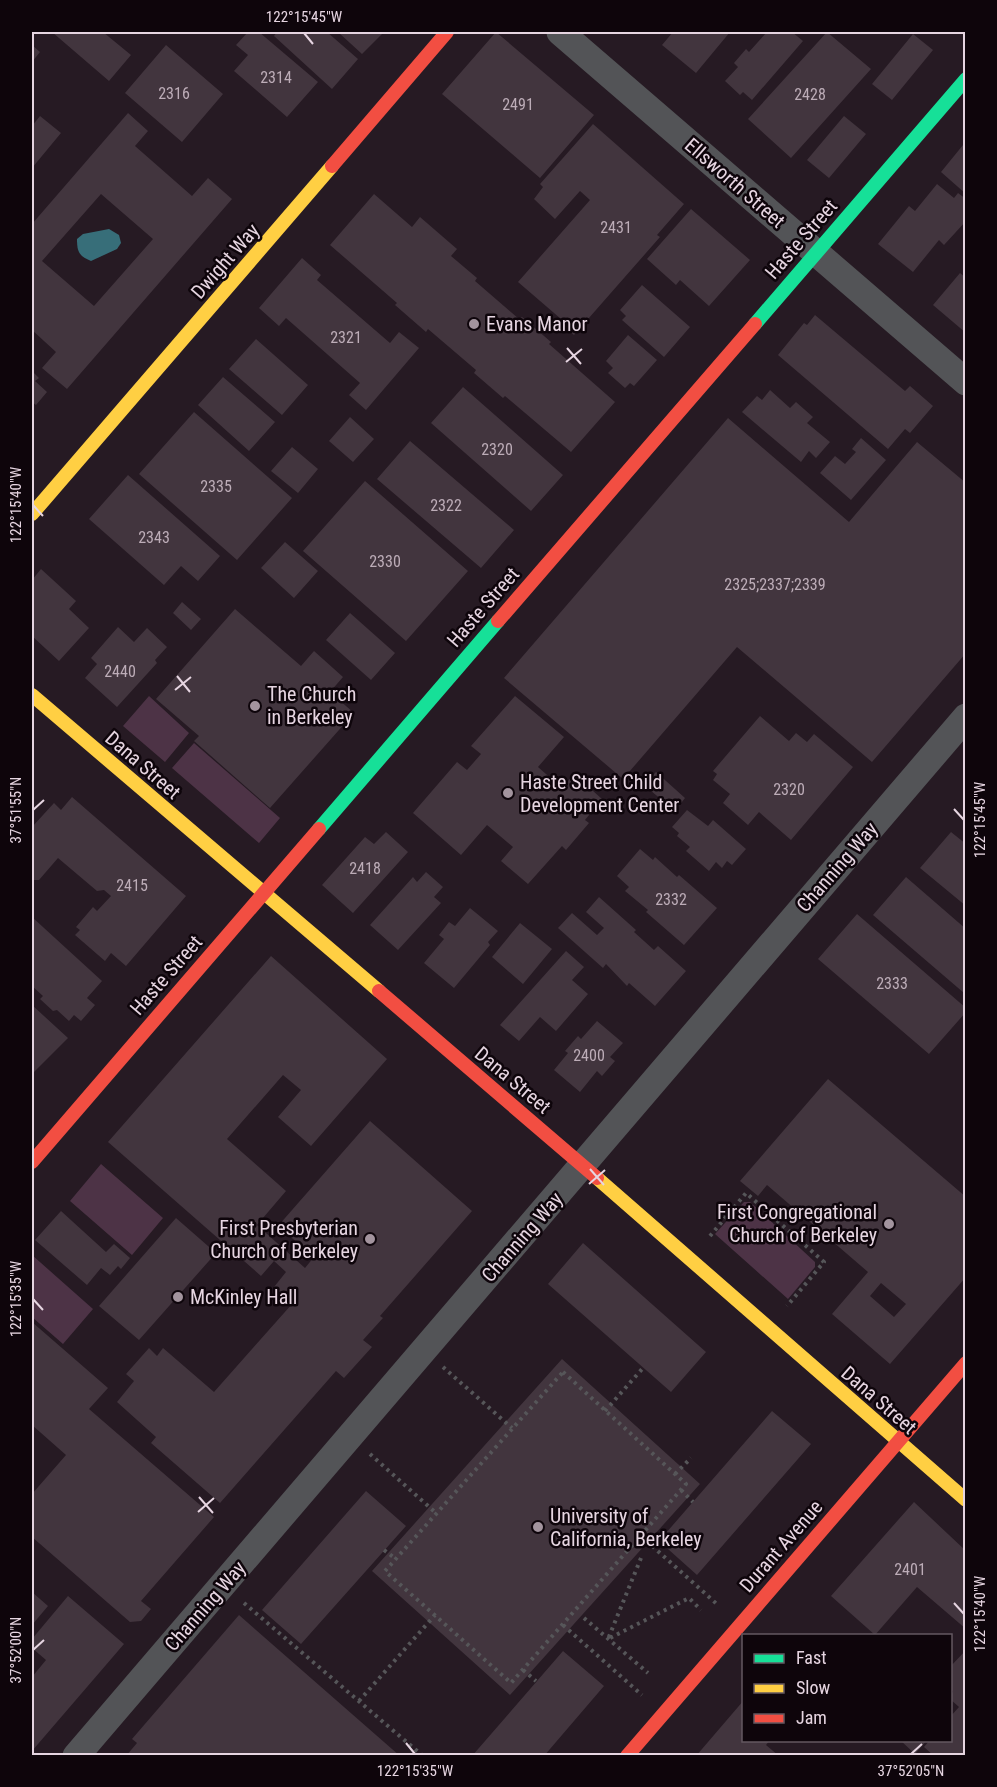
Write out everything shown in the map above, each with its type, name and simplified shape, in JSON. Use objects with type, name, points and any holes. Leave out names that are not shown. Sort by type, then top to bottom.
[{"type":"street","name":"Dwight Way","points":[[32,514],[447,32]]},
{"type":"street","name":"Ellsworth Street","points":[[560,32],[966,382]]},
{"type":"street","name":"Haste Street","points":[[32,1162],[966,79]]},
{"type":"street","name":"Dana Street","points":[[32,695],[582,1166],[966,1500]]},
{"type":"street","name":"Channing Way","points":[[76,1755],[966,717]]},
{"type":"street","name":"Durant Avenue","points":[[627,1755],[966,1363]]},
{"type":"path","points":[[689,1261],[746,1193],[824,1262],[768,1330]]},
{"type":"path","points":[[424,1350],[512,1428]]},
{"type":"path","points":[[605,1411],[643,1368]]},
{"type":"path","points":[[562,1372],[686,1484],[511,1683],[386,1571],[512,1428],[562,1372]]},
{"type":"path","points":[[351,1436],[436,1514]]},
{"type":"path","points":[[675,1474],[691,1458]]},
{"type":"path","points":[[681,1490],[693,1502]]},
{"type":"path","points":[[641,1536],[740,1624]]},
{"type":"path","points":[[384,1550],[396,1560]]},
{"type":"path","points":[[608,1639],[641,1558]]},
{"type":"path","points":[[223,1585],[423,1755]]},
{"type":"path","points":[[608,1639],[689,1598],[701,1610]]},
{"type":"path","points":[[358,1701],[435,1615]]},
{"type":"path","points":[[584,1618],[648,1673]]},
{"type":"path","points":[[563,1625],[662,1714]]},
{"type":"path","points":[[523,1670],[536,1682]]},
{"type":"shaded area","points":[[149,696],[189,733],[165,762],[123,726]]},
{"type":"shaded area","points":[[194,743],[280,818],[259,843],[172,768]]},
{"type":"shaded area","points":[[101,1164],[163,1218],[132,1255],[70,1201]]},
{"type":"shaded area","points":[[744,1202],[750,1202],[815,1262],[815,1267],[788,1299],[715,1234]]},
{"type":"shaded area","points":[[32,1255],[93,1309],[63,1344],[32,1317]]},
{"type":"water","points":[[109,229],[119,235],[121,243],[117,249],[91,261],[81,255],[77,239],[83,234]]},
{"type":"building","points":[[52,32],[103,32],[131,55],[109,81]]},
{"type":"building","points":[[248,32],[259,32],[318,82],[287,117],[234,71],[248,55],[236,45]]},
{"type":"building","points":[[277,32],[327,32],[358,59],[332,89],[274,36]]},
{"type":"building","points":[[338,32],[384,32],[362,54]]},
{"type":"building","points":[[496,32],[594,115],[540,178],[442,94]]},
{"type":"building","points":[[673,32],[730,32],[696,73],[662,45]]},
{"type":"building","points":[[767,32],[792,32],[803,41],[752,100],[743,92],[740,95],[725,81],[738,67],[734,63],[746,49],[749,52]]},
{"type":"building","points":[[827,32],[871,69],[791,158],[748,119]]},
{"type":"building","points":[[913,34],[933,50],[892,100],[872,84]]},
{"type":"building","points":[[32,45],[40,52],[32,62]]},
{"type":"building","points":[[166,45],[223,94],[182,142],[125,93]]},
{"type":"building","points":[[128,113],[148,131],[135,146],[192,196],[208,178],[232,199],[67,389],[42,368],[56,352],[32,330],[32,224]],"holes":[[[101,194],[153,239],[94,306],[42,261]]]},
{"type":"building","points":[[40,116],[61,133],[32,168],[32,126]]},
{"type":"building","points":[[844,116],[866,134],[829,178],[807,160]]},
{"type":"building","points":[[593,124],[684,204],[657,235],[660,237],[574,335],[558,321],[561,319],[518,282],[590,200],[580,191],[555,219],[534,199],[543,187],[540,184]]},
{"type":"building","points":[[963,145],[966,147],[966,194],[941,172]]},
{"type":"building","points":[[937,184],[954,198],[958,193],[966,199],[966,221],[944,245],[939,240],[913,272],[878,244],[909,206],[915,211]]},
{"type":"building","name":"Evans Manor","points":[[374,194],[412,227],[420,217],[457,249],[451,256],[477,278],[475,281],[519,319],[522,317],[551,342],[549,344],[615,402],[571,452],[505,396],[503,398],[474,373],[476,370],[428,329],[426,332],[395,305],[397,303],[330,245]]},
{"type":"building","points":[[691,209],[750,260],[709,306],[680,280],[676,285],[647,259]]},
{"type":"building","points":[[302,258],[321,275],[317,280],[390,343],[399,332],[419,348],[366,410],[349,395],[360,383],[286,318],[279,326],[259,308]]},
{"type":"building","points":[[960,273],[966,278],[966,333],[933,305]]},
{"type":"building","points":[[642,285],[690,327],[664,357],[622,320],[626,316],[620,310]]},
{"type":"building","points":[[815,315],[905,391],[910,386],[933,406],[910,433],[905,429],[888,449],[778,355],[804,323],[807,325]]},
{"type":"building","points":[[628,335],[657,360],[634,386],[630,383],[625,388],[608,373],[613,368],[606,361]]},
{"type":"building","points":[[256,339],[308,385],[282,415],[229,369]]},
{"type":"building","points":[[32,371],[39,378],[35,381],[47,392],[36,405],[32,402]]},
{"type":"building","points":[[223,377],[275,422],[249,451],[198,405]]},
{"type":"building","points":[[463,387],[563,475],[531,511],[431,423]]},
{"type":"building","points":[[770,390],[790,408],[796,402],[813,417],[807,423],[830,442],[816,458],[809,451],[801,462],[742,412],[757,396],[762,400]]},
{"type":"building","points":[[194,412],[292,498],[237,560],[139,474]]},
{"type":"building","points":[[350,417],[374,439],[353,462],[329,441]]},
{"type":"building","points":[[728,418],[849,522],[917,442],[966,483],[966,653],[872,762],[737,647],[623,779],[504,678]]},
{"type":"building","points":[[861,438],[886,460],[851,500],[820,473],[835,456],[845,464],[856,452],[852,449]]},
{"type":"building","points":[[410,441],[514,530],[481,568],[377,479]]},
{"type":"building","points":[[292,447],[318,469],[298,493],[271,471]]},
{"type":"building","points":[[128,475],[220,556],[198,581],[181,566],[164,585],[89,519]]},
{"type":"building","points":[[365,481],[468,571],[406,641],[303,551]]},
{"type":"building","points":[[285,542],[318,571],[294,598],[261,568]]},
{"type":"building","points":[[41,569],[76,601],[69,609],[89,628],[59,661],[32,636],[32,580]]},
{"type":"building","points":[[182,602],[201,619],[191,630],[173,613]]},
{"type":"building","name":"The Church in Berkeley","points":[[235,609],[301,666],[314,651],[343,677],[330,692],[354,713],[270,808],[194,741],[199,736],[156,699]]},
{"type":"building","points":[[350,613],[395,653],[371,680],[326,640]]},
{"type":"building","points":[[118,627],[134,642],[147,628],[167,647],[155,660],[157,663],[117,707],[85,678],[97,664],[91,658]]},
{"type":"building","points":[[515,696],[564,737],[538,767],[562,788],[574,774],[602,799],[585,820],[589,823],[566,850],[562,846],[528,884],[501,861],[513,847],[487,825],[461,855],[413,813],[457,762],[467,770],[481,754],[471,746]]},
{"type":"building","points":[[760,716],[789,741],[796,733],[807,742],[814,734],[853,767],[791,840],[759,812],[748,825],[723,803],[730,794],[713,780],[717,774],[713,771]]},
{"type":"building","points":[[656,772],[685,798],[675,811],[644,785]]},
{"type":"building","points":[[72,797],[186,896],[126,966],[111,953],[105,961],[75,935],[80,930],[76,927],[93,907],[97,911],[111,896],[104,890],[97,891],[58,858],[39,880],[32,880],[32,827],[54,803],[61,810]]},
{"type":"building","points":[[687,810],[708,826],[713,820],[746,849],[732,865],[727,861],[722,868],[716,862],[709,871],[686,851],[690,847],[677,836],[679,833],[672,827]]},
{"type":"building","points":[[386,832],[408,852],[353,913],[322,885],[365,837],[374,844]]},
{"type":"building","points":[[951,832],[966,844],[966,906],[920,868]]},
{"type":"building","points":[[640,849],[653,860],[655,857],[677,877],[679,875],[717,908],[684,945],[625,891],[629,887],[617,876]]},
{"type":"building","points":[[426,872],[443,887],[434,897],[441,903],[398,950],[370,925],[413,877],[417,882]]},
{"type":"building","points":[[906,877],[966,929],[964,993],[873,915]]},
{"type":"building","points":[[599,897],[636,930],[634,932],[654,950],[658,946],[686,971],[655,1006],[629,983],[627,986],[606,964],[603,968],[558,928],[572,913],[597,935],[604,928],[586,912]]},
{"type":"building","points":[[470,908],[498,931],[488,942],[490,945],[454,988],[424,963],[444,939],[439,935],[449,922],[455,926]]},
{"type":"building","points":[[857,914],[966,1008],[966,1012],[929,1054],[818,959]]},
{"type":"building","points":[[32,917],[102,981],[87,998],[95,1005],[81,1021],[74,1015],[69,1021],[57,1010],[53,1011],[40,999],[43,996],[32,986]]},
{"type":"building","points":[[520,923],[552,949],[523,984],[492,957]]},
{"type":"building","points":[[566,951],[584,967],[572,980],[588,994],[556,1031],[540,1017],[519,1041],[500,1025]]},
{"type":"building","name":"First Presbyterian Church of Berkeley","points":[[271,956],[387,1059],[311,1146],[278,1117],[301,1090],[283,1075],[227,1139],[286,1191],[257,1225],[305,1268],[314,1257],[278,1226],[370,1121],[472,1211],[380,1316],[383,1318],[363,1340],[372,1347],[344,1378],[336,1371],[220,1503],[151,1443],[156,1437],[117,1402],[134,1381],[126,1374],[149,1348],[157,1356],[163,1348],[214,1392],[292,1304],[274,1287],[286,1272],[274,1261],[261,1276],[108,1142]]},
{"type":"building","points":[[32,1005],[68,1038],[32,1074]]},
{"type":"building","points":[[597,1021],[623,1043],[610,1057],[615,1061],[602,1076],[597,1071],[580,1092],[554,1070],[568,1053],[565,1051],[578,1036],[581,1039]]},
{"type":"building","name":"First Congregational Church of Berkeley","points":[[828,1079],[966,1197],[966,1277],[890,1364],[832,1314],[868,1272],[767,1185],[758,1196],[740,1181]],"holes":[[[881,1283],[906,1304],[894,1317],[870,1296]]]},
{"type":"building","points":[[61,1211],[106,1252],[114,1244],[130,1258],[121,1269],[118,1266],[110,1275],[101,1268],[87,1285],[35,1240]]},
{"type":"building","points":[[176,1218],[216,1253],[139,1340],[99,1306]]},
{"type":"building","points":[[583,1243],[706,1352],[671,1392],[548,1284]]},
{"type":"building","points":[[32,1322],[108,1388],[89,1409],[214,1517],[141,1601],[151,1609],[141,1621],[130,1622],[32,1537],[32,1494],[66,1455],[32,1425]]},
{"type":"building","points":[[562,1359],[700,1484],[510,1695],[372,1571]]},
{"type":"building","points":[[772,1411],[811,1444],[697,1575],[659,1541]]},
{"type":"building","points":[[366,1491],[406,1526],[301,1644],[262,1610]]},
{"type":"building","points":[[914,1502],[966,1551],[966,1629],[917,1587],[876,1634],[831,1596]]},
{"type":"building","points":[[32,1592],[48,1606],[32,1625]]},
{"type":"building","points":[[68,1596],[124,1644],[32,1751],[32,1677],[46,1660],[32,1648],[32,1639]]},
{"type":"building","points":[[239,1615],[400,1756],[126,1756],[137,1743],[132,1739]]},
{"type":"building","points":[[966,1650],[966,1756],[934,1756],[924,1747],[928,1742],[952,1742],[952,1715],[959,1707],[952,1701],[952,1665]]},
{"type":"building","points":[[563,1651],[604,1686],[544,1756],[472,1756]]},
{"type":"building","points":[[742,1702],[742,1742],[768,1742],[766,1745],[779,1756],[696,1756]]},
{"type":"building","points":[[902,1742],[925,1742],[915,1754]]},
{"type":"traffic: fast","points":[[755,324],[966,79]]},
{"type":"traffic: fast","points":[[319,829],[498,621]]},
{"type":"traffic: slow","points":[[32,514],[332,166]]},
{"type":"traffic: slow","points":[[32,695],[379,991]]},
{"type":"traffic: slow","points":[[597,1178],[966,1500]]},
{"type":"traffic: jam","points":[[332,166],[447,32]]},
{"type":"traffic: jam","points":[[498,621],[755,324]]},
{"type":"traffic: jam","points":[[32,1162],[319,829]]},
{"type":"traffic: jam","points":[[379,991],[597,1178]]},
{"type":"traffic: jam","points":[[627,1756],[966,1363]]},
{"type":"place","name":"Evans Manor","points":[[474,324]]},
{"type":"place","name":"The Church in Berkeley","points":[[255,706]]},
{"type":"place","name":"Haste Street Child Development Center","points":[[508,793]]},
{"type":"place","name":"First Congregational Church of Berkeley","points":[[889,1224]]},
{"type":"place","name":"First Presbyterian Church of Berkeley","points":[[370,1239]]},
{"type":"place","name":"McKinley Hall","points":[[178,1297]]},
{"type":"place","name":"University of California, Berkeley","points":[[538,1527]]}]
